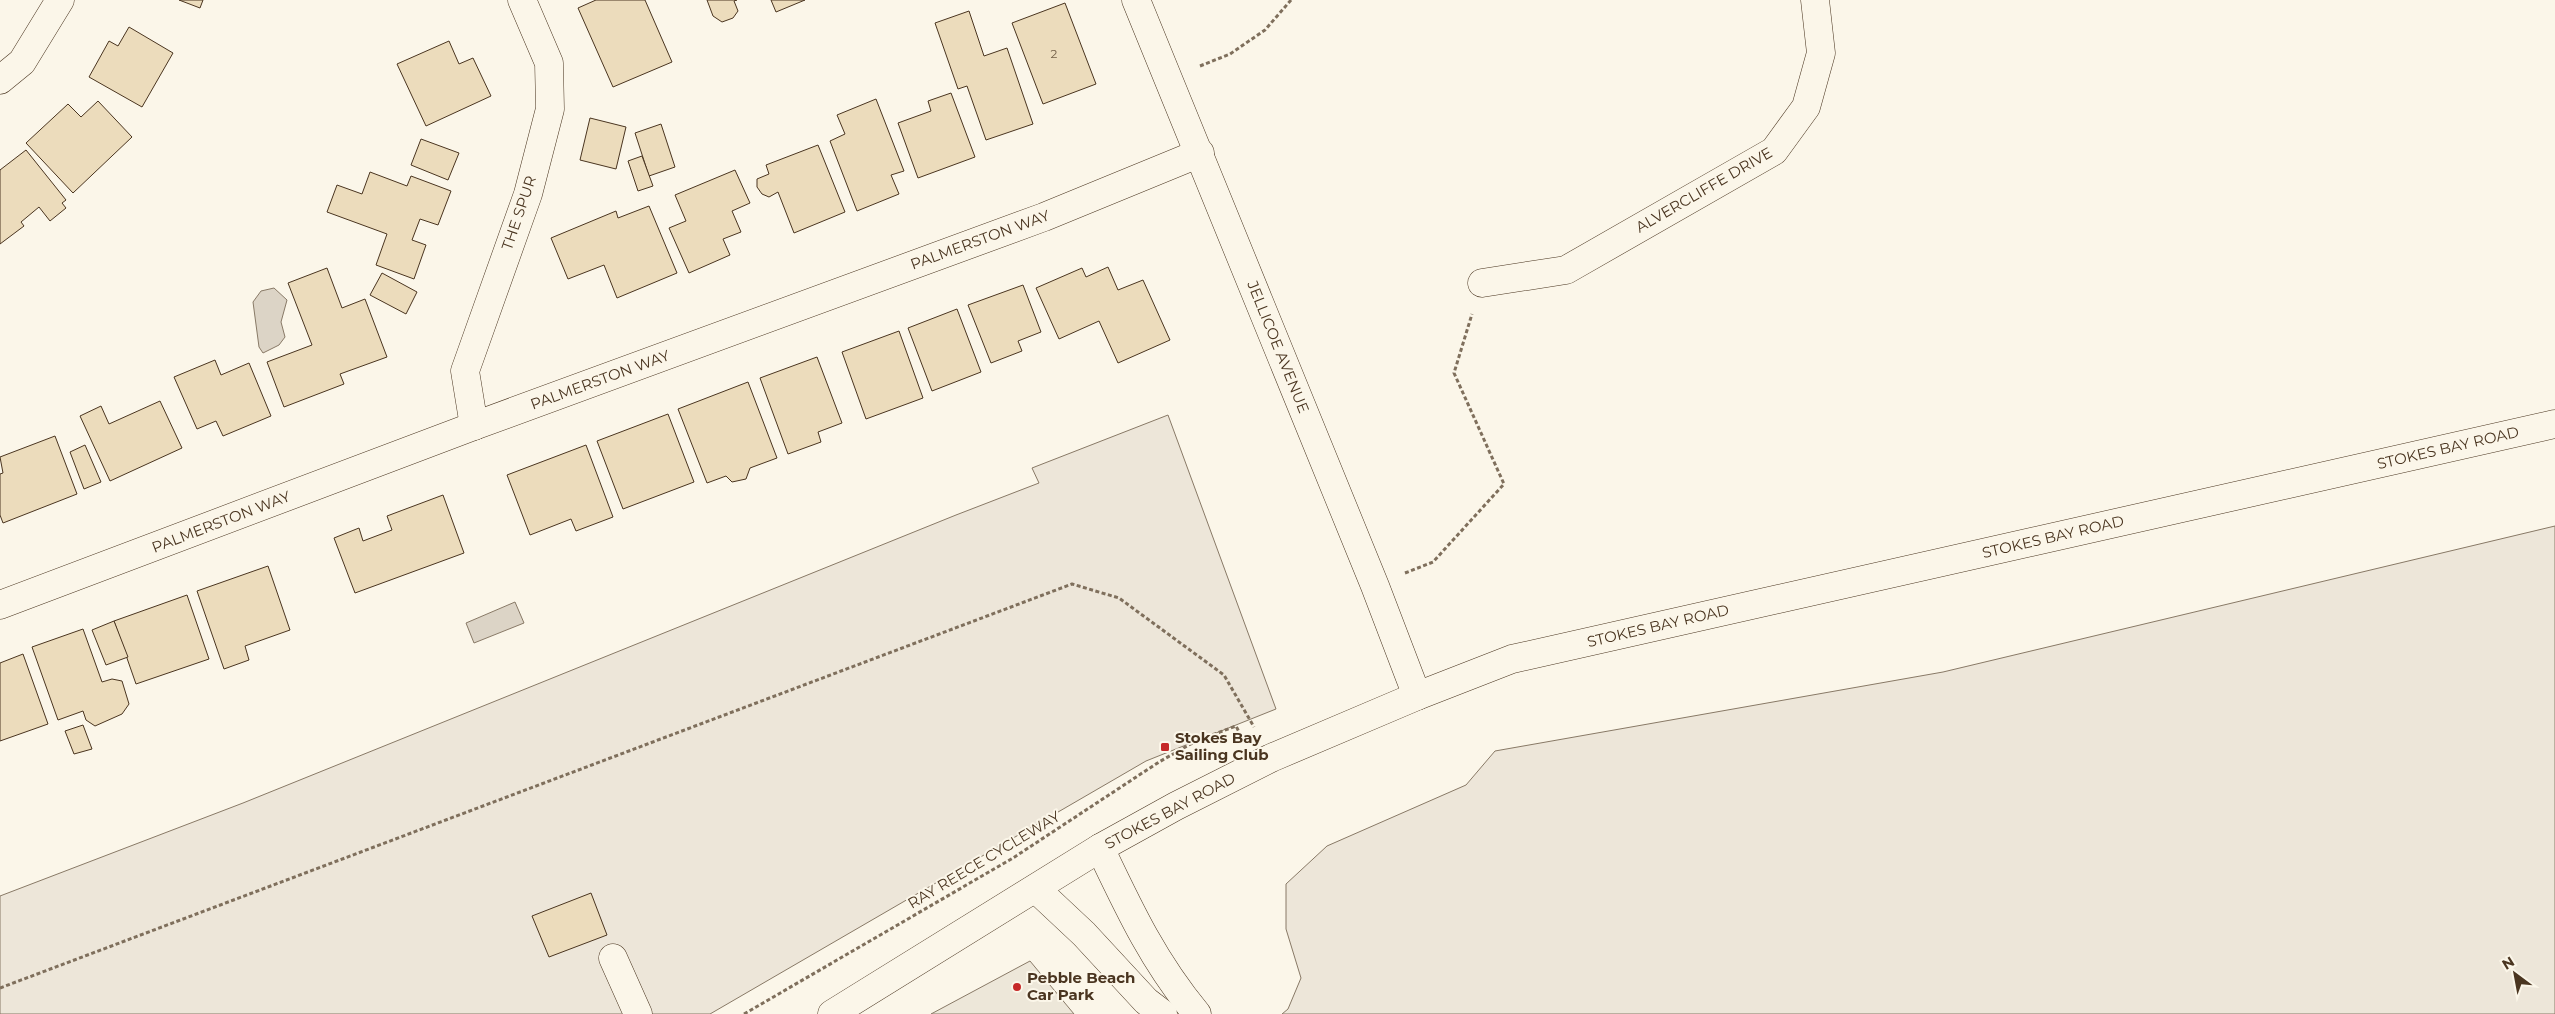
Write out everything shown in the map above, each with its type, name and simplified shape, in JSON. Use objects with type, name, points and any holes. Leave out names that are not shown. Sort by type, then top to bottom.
[{"type":"street","points":[[0,80],[22,62],[60,0]]},
{"type":"street","name":"THE SPUR","points":[[474,426],[465,371],[528,194],[550,109],[549,63],[522,0]]},
{"type":"street","name":"JELLICOE AVENUE","points":[[1136,0],[1170,79],[1375,586],[1417,696]]},
{"type":"street","name":"ALVERCLIFFE DRIVE","points":[[1482,283],[1566,270],[1774,151],[1806,107],[1819,62],[1821,52],[1815,0]]},
{"type":"street","name":"PALMERSTON WAY","points":[[0,605],[474,426],[1044,217],[1200,153]]},
{"type":"street","name":"STOKES BAY ROAD","points":[[832,1014],[1100,848],[1176,806],[1271,758],[1417,696],[1512,659],[2555,424]]},
{"type":"street","points":[[1100,848],[1143,938],[1175,988],[1197,1014]]},
{"type":"street","points":[[1036,889],[1084,934],[1146,1001],[1163,1014]]},
{"type":"street","points":[[613,958],[638,1014]]},
{"type":"path","points":[[1170,79],[1230,54],[1265,30],[1290,0]]},
{"type":"path","points":[[1375,586],[1433,562],[1504,484],[1454,373],[1482,283]]},
{"type":"path","points":[[0,988],[1072,584],[1119,598],[1224,675],[1271,758]]},
{"type":"path","name":"RAY REECE CYCLEWAY","points":[[744,1014],[1013,858],[1160,762],[1196,742],[1236,726]]},
{"type":"shaded area","points":[[274,288],[287,300],[281,322],[285,337],[279,345],[263,353],[259,347],[253,302],[261,291]]},
{"type":"shaded area","points":[[1168,415],[1276,709],[1146,761],[710,1014],[0,1014],[0,896],[243,803],[1039,483],[1032,468]]},
{"type":"shaded area","points":[[2555,526],[2555,1014],[1282,1014],[1288,1009],[1301,978],[1286,929],[1286,884],[1327,846],[1466,785],[1495,751],[1943,672]]},
{"type":"shaded area","points":[[515,602],[524,623],[474,643],[466,623]]},
{"type":"shaded area","name":"Pebble Beach Car Park","points":[[1030,961],[1074,1014],[931,1014]]},
{"type":"building","points":[[179,0],[203,0],[200,8]]},
{"type":"building","points":[[596,0],[645,0],[672,62],[613,87],[578,8]]},
{"type":"building","points":[[707,0],[737,0],[734,1],[738,11],[733,18],[722,22],[713,16]]},
{"type":"building","points":[[771,0],[805,0],[776,12]]},
{"type":"building","points":[[1065,3],[1096,84],[1043,104],[1012,23]]},
{"type":"building","points":[[969,11],[984,56],[1007,48],[1033,124],[986,140],[967,86],[958,89],[935,23]]},
{"type":"building","points":[[129,27],[173,53],[142,107],[89,77],[109,41],[118,46]]},
{"type":"building","points":[[449,41],[459,64],[473,58],[491,96],[426,126],[397,64]]},
{"type":"building","points":[[951,93],[975,157],[918,178],[898,123],[931,111],[928,101]]},
{"type":"building","points":[[876,99],[904,171],[891,175],[899,194],[857,211],[830,141],[845,134],[837,115]]},
{"type":"building","points":[[98,101],[132,137],[73,193],[26,143],[68,104],[81,117]]},
{"type":"building","points":[[590,118],[626,127],[616,169],[580,160]]},
{"type":"building","points":[[661,124],[675,167],[649,176],[635,133]]},
{"type":"building","points":[[421,139],[459,153],[448,180],[411,165]]},
{"type":"building","points":[[818,145],[845,212],[794,233],[778,192],[769,197],[762,194],[757,187],[757,179],[769,174],[766,165]]},
{"type":"building","points":[[26,150],[66,200],[62,203],[66,208],[50,221],[39,207],[21,222],[24,226],[0,244],[0,170]]},
{"type":"building","points":[[642,156],[653,186],[638,191],[628,161]]},
{"type":"building","points":[[735,170],[750,203],[732,211],[741,232],[723,239],[730,255],[689,273],[669,228],[686,221],[675,195]]},
{"type":"building","points":[[370,172],[407,186],[411,176],[451,191],[438,225],[420,219],[412,240],[426,245],[414,279],[376,265],[387,234],[327,212],[337,185],[362,194]]},
{"type":"building","points":[[649,206],[677,273],[617,298],[604,265],[568,279],[551,238],[616,211],[618,218]]},
{"type":"building","points":[[1108,267],[1118,290],[1143,280],[1170,340],[1118,363],[1099,321],[1059,339],[1036,288],[1082,268],[1086,277]]},
{"type":"building","points":[[327,268],[342,308],[365,299],[387,357],[340,374],[344,384],[284,407],[267,362],[312,345],[288,283]]},
{"type":"building","points":[[382,273],[417,292],[406,314],[370,295]]},
{"type":"building","points":[[1023,285],[1041,332],[1018,341],[1022,351],[991,363],[968,305]]},
{"type":"building","points":[[957,309],[981,372],[932,391],[908,328]]},
{"type":"building","points":[[899,331],[923,398],[866,419],[842,352]]},
{"type":"building","points":[[817,357],[842,423],[818,432],[821,442],[788,454],[760,378]]},
{"type":"building","points":[[215,360],[221,375],[249,363],[271,416],[223,436],[216,421],[197,429],[174,377]]},
{"type":"building","points":[[748,382],[777,458],[750,468],[746,479],[732,482],[726,476],[707,483],[678,409]]},
{"type":"building","points":[[160,401],[182,448],[110,481],[80,416],[101,406],[109,424]]},
{"type":"building","points":[[668,414],[694,482],[623,509],[597,441]]},
{"type":"building","points":[[55,436],[77,494],[3,523],[0,515],[0,474],[3,473],[0,457]]},
{"type":"building","points":[[85,445],[101,482],[84,489],[70,452]]},
{"type":"building","points":[[586,445],[613,517],[576,531],[571,519],[530,535],[507,475]]},
{"type":"building","points":[[443,495],[464,553],[355,593],[334,538],[359,528],[363,541],[392,530],[387,516]]},
{"type":"building","points":[[268,566],[290,630],[245,646],[249,660],[224,669],[197,591]]},
{"type":"building","points":[[187,595],[209,659],[136,684],[114,621]]},
{"type":"building","points":[[114,621],[128,657],[106,665],[92,630]]},
{"type":"building","points":[[83,629],[102,682],[112,679],[122,681],[129,704],[122,714],[95,726],[86,720],[83,711],[58,720],[32,647]]},
{"type":"building","points":[[23,654],[48,724],[0,741],[0,663]]},
{"type":"building","points":[[83,725],[92,749],[74,754],[65,731]]},
{"type":"building","points":[[591,893],[607,935],[549,957],[532,916]]},
{"type":"place","name":"Stokes Bay Sailing Club","points":[[1165,747]]},
{"type":"place","name":"Pebble Beach Car Park","points":[[1017,987]]}]
